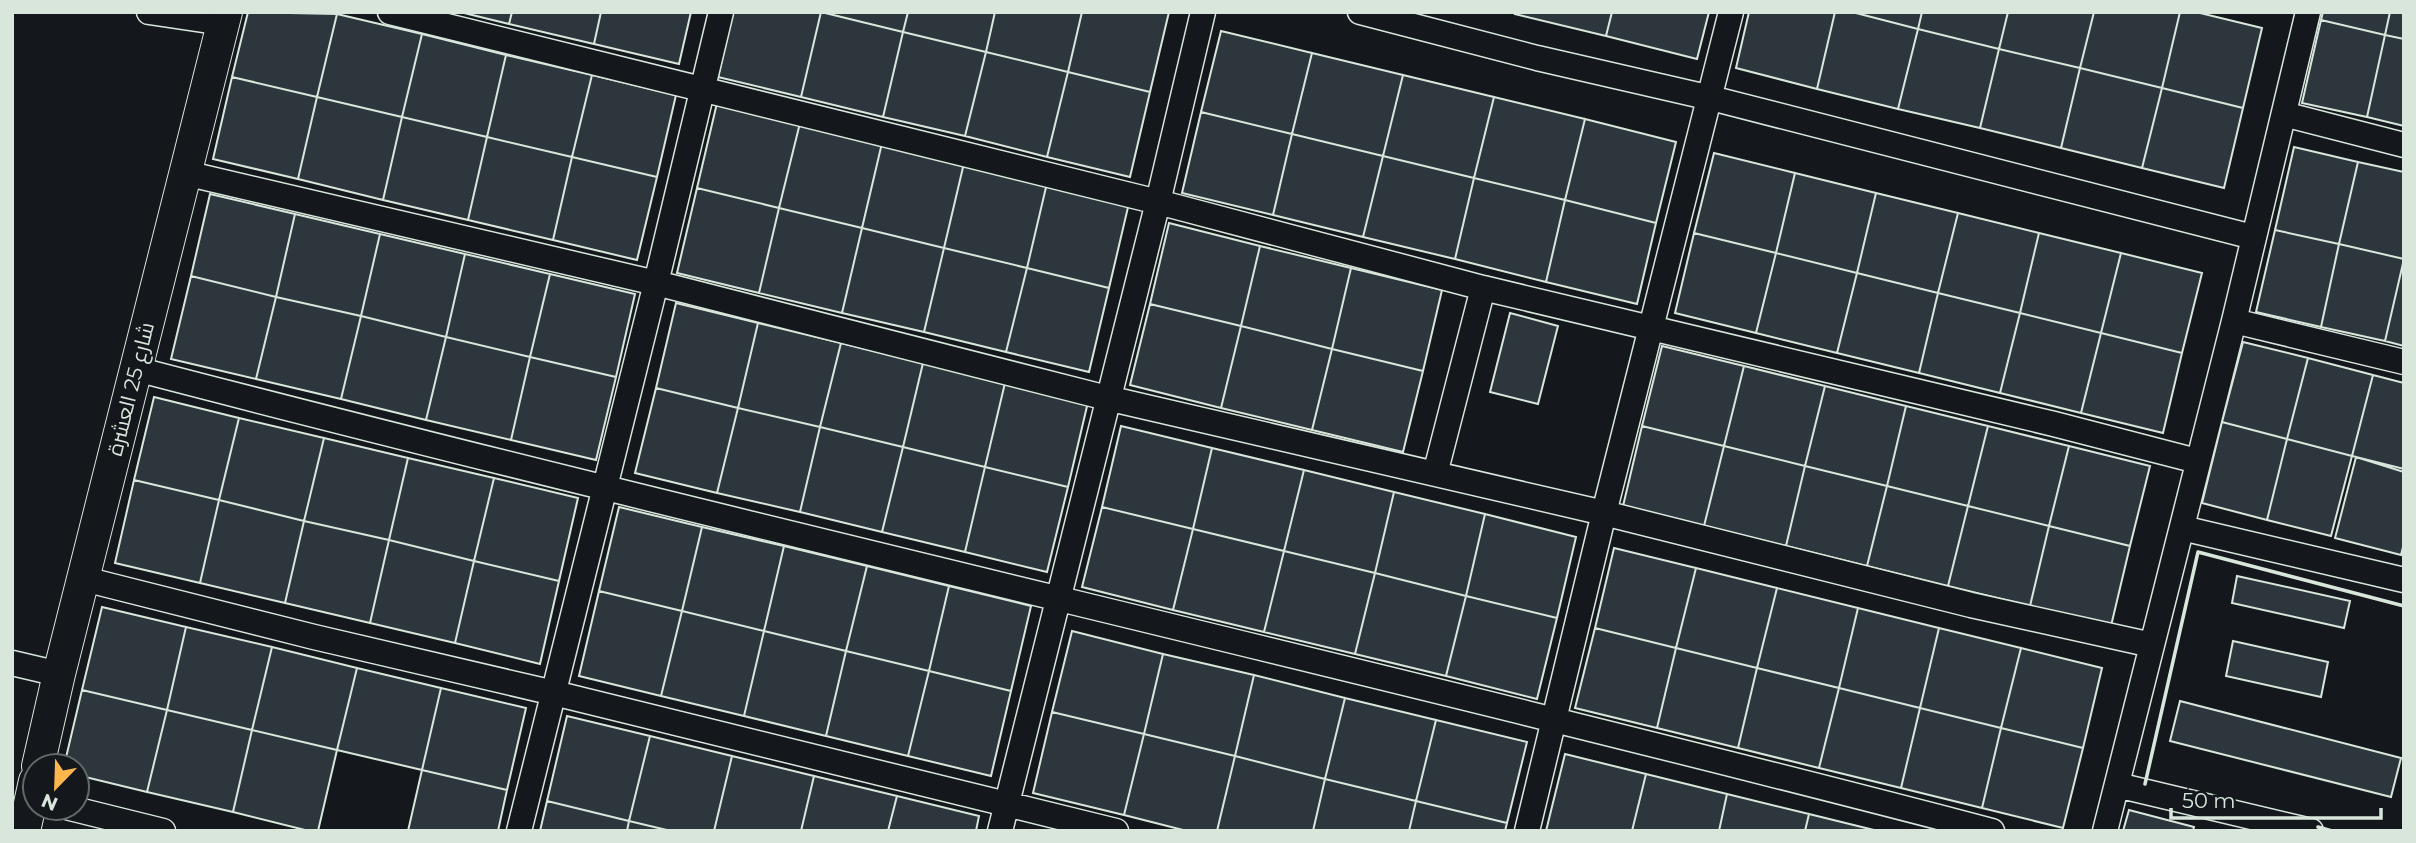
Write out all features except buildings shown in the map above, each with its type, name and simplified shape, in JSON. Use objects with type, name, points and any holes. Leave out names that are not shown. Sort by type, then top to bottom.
[{"type":"street","points":[[149,12],[225,18]]},
{"type":"street","points":[[390,12],[1158,202],[1651,330],[2054,424],[2197,461]]},
{"type":"street","points":[[519,831],[606,488],[721,12]]},
{"type":"street","points":[[1000,831],[1203,12]]},
{"type":"street","points":[[1360,12],[1537,58],[1710,98],[2253,237]]},
{"type":"street","points":[[1527,831],[1604,513],[1731,12]]},
{"type":"street","points":[[2105,831],[2234,321],[2284,114],[2305,13]]},
{"type":"street","name":"شارع 25 العشرة","points":[[41,752],[225,18]]},
{"type":"street","points":[[2284,114],[2404,145]]},
{"type":"street","points":[[185,173],[656,283],[1107,398],[1604,513],[1971,605],[2152,645]]},
{"type":"street","points":[[1435,474],[1483,288]]},
{"type":"street","points":[[2234,321],[2404,362]]},
{"type":"street","points":[[136,369],[365,429],[1554,718],[1992,831]]},
{"type":"street","points":[[2182,528],[2404,580]]},
{"type":"street","points":[[84,579],[1116,831]]},
{"type":"street","points":[[12,663],[59,674]]},
{"type":"street","points":[[2117,785],[2311,831]]},
{"type":"street","points":[[91,813],[163,831]]},
{"type":"wall","points":[[2145,784],[2198,552],[2404,606]]},
{"type":"wall","points":[[2318,827],[2332,831]]}]
